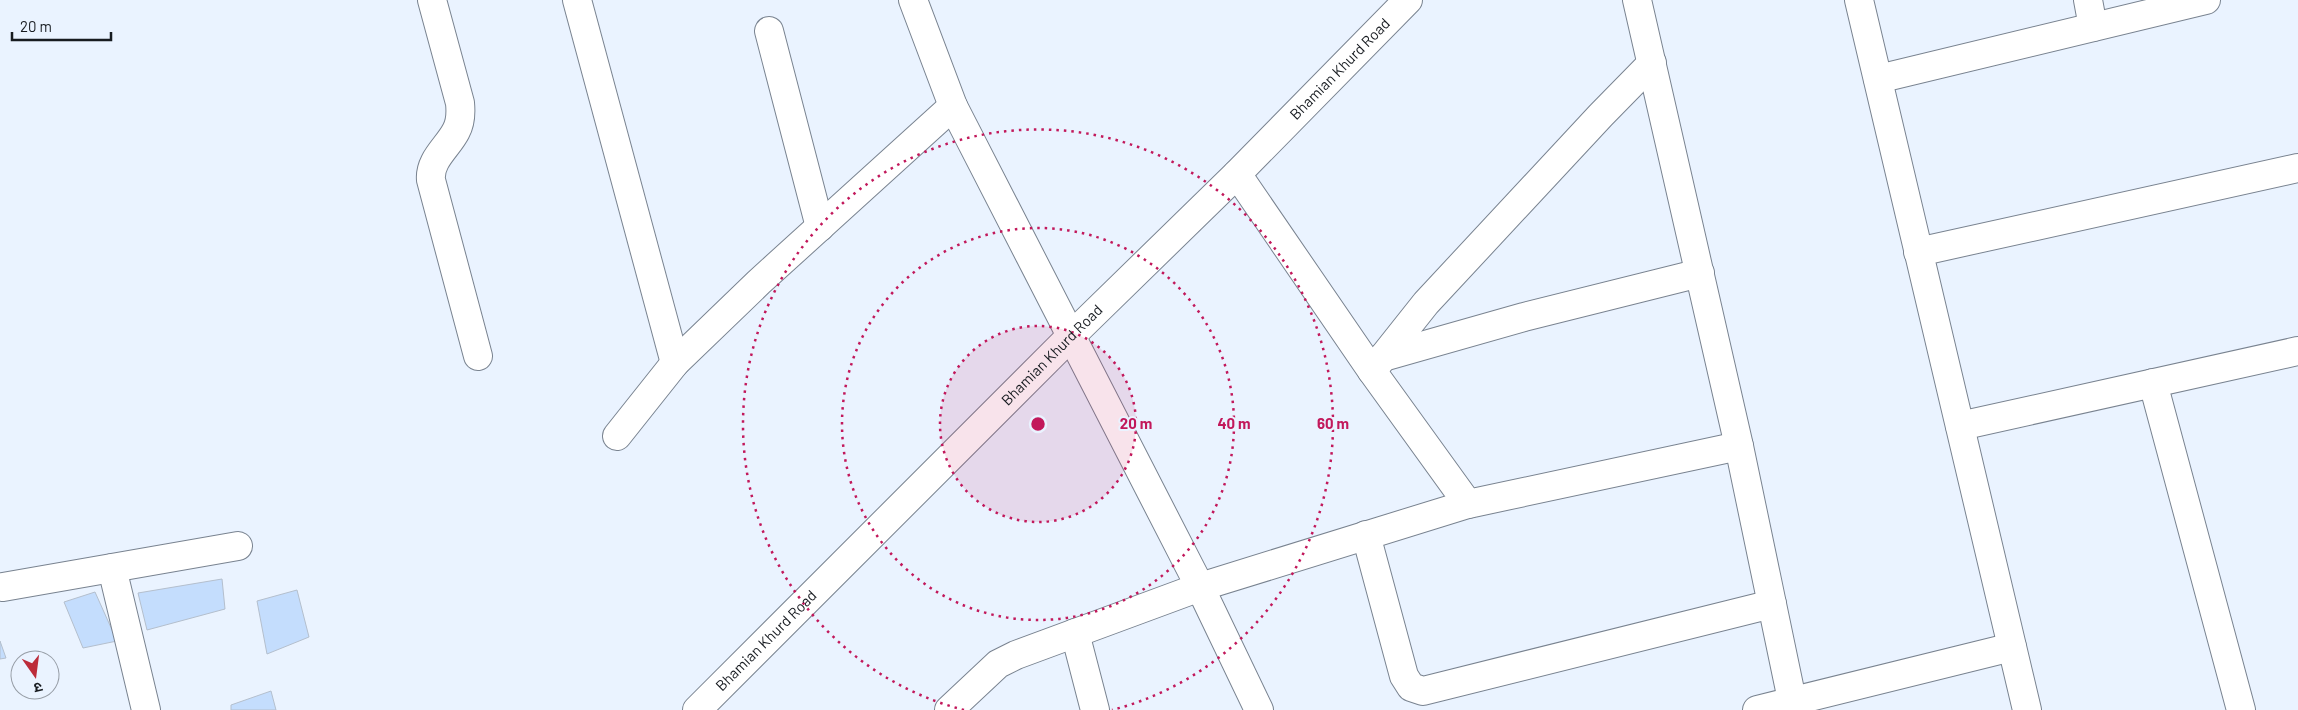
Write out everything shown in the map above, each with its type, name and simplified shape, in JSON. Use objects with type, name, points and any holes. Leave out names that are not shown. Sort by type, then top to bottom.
[{"type":"street","points":[[432,0],[460,103],[461,116],[456,131],[433,166],[431,180],[478,356]]},
{"type":"street","points":[[577,0],[675,363]]},
{"type":"street","points":[[913,0],[953,106],[1200,587],[1259,710]]},
{"type":"street","name":"Bhamian Khurd Road","points":[[697,710],[1071,336],[1237,174],[1408,0]]},
{"type":"street","points":[[1637,0],[1739,446],[1792,700]]},
{"type":"street","points":[[1859,0],[2027,710]]},
{"type":"street","points":[[2088,0],[2093,27]]},
{"type":"street","points":[[1878,79],[2206,0]]},
{"type":"street","points":[[769,31],[820,227]]},
{"type":"street","points":[[1377,364],[1426,303],[1601,114],[1652,63]]},
{"type":"street","points":[[617,436],[675,363],[953,106]]},
{"type":"street","points":[[1918,252],[2298,168]]},
{"type":"street","points":[[1237,174],[1377,364],[1468,504]]},
{"type":"street","points":[[1377,364],[1524,317],[1700,273]]},
{"type":"street","points":[[1960,426],[2298,351]]},
{"type":"street","points":[[2153,383],[2241,710]]},
{"type":"street","points":[[949,710],[998,664],[1016,655],[1200,587],[1468,504],[1739,446]]},
{"type":"street","points":[[1366,535],[1404,676],[1411,687],[1423,691],[1772,604]]},
{"type":"street","points":[[3,587],[238,546]]},
{"type":"street","points":[[112,568],[146,710]]},
{"type":"street","points":[[1075,633],[1095,710]]},
{"type":"street","points":[[1757,710],[2012,647]]},
{"type":"building","points":[[222,579],[225,609],[147,630],[138,593]]},
{"type":"building","points":[[297,590],[309,637],[267,654],[257,601]]},
{"type":"building","points":[[95,592],[117,641],[83,648],[64,602]]},
{"type":"building","points":[[0,641],[6,658],[0,659]]},
{"type":"building","points":[[271,691],[276,710],[231,710],[231,705]]}]
